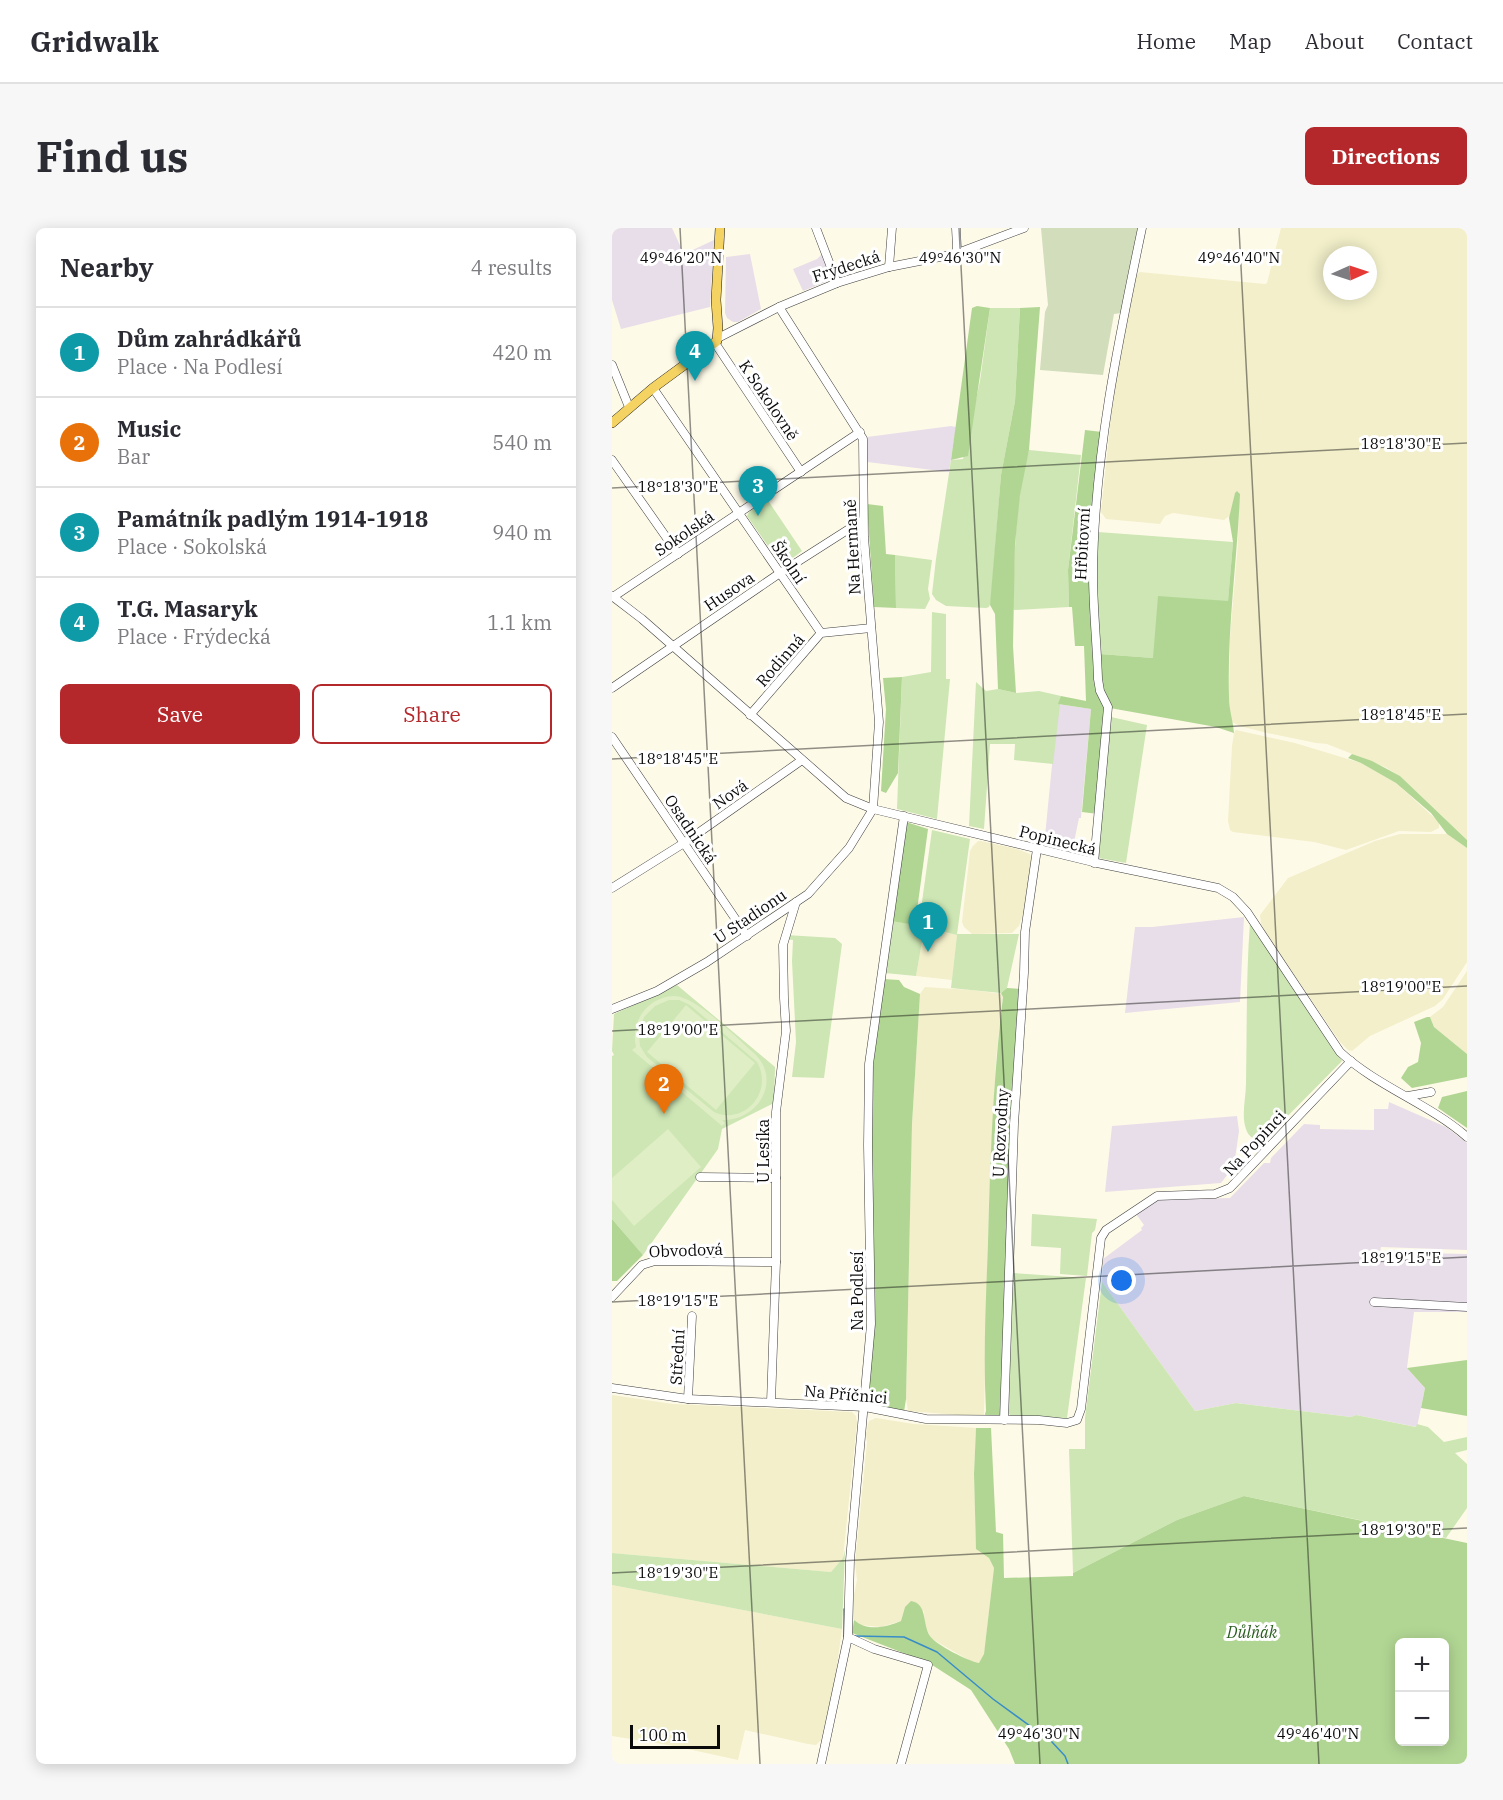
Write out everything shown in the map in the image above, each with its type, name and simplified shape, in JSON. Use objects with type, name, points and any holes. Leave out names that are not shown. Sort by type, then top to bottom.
[{"type":"main road","points":[[717,341],[716,300],[720,228]]},
{"type":"main road","name":"Frýdecká","points":[[612,423],[653,388],[717,341]]},
{"type":"street","points":[[816,228],[837,283]]},
{"type":"street","points":[[889,267],[892,228]]},
{"type":"street","points":[[955,254],[956,228]]},
{"type":"street","name":"Frýdecká","points":[[717,341],[779,307],[837,283],[889,267],[955,254],[1024,228]]},
{"type":"street","name":"Hřbitovní","points":[[1094,863],[1108,707],[1100,690],[1098,679],[1093,575],[1099,484],[1107,408],[1142,228]]},
{"type":"street","name":"Na Hermaně","points":[[779,307],[863,439],[864,520],[879,722],[873,809]]},
{"type":"street","name":"K Sokolovně","points":[[717,341],[801,472]]},
{"type":"street","points":[[612,365],[629,407]]},
{"type":"street","name":"Školní","points":[[653,388],[821,633]]},
{"type":"street","name":"Sokolská","points":[[613,596],[860,432]]},
{"type":"street","points":[[612,460],[678,554]]},
{"type":"street","name":"Husova","points":[[612,688],[780,573],[864,520]]},
{"type":"street","name":"Popinecká","points":[[613,596],[846,798],[873,809],[1094,863],[1218,888],[1233,897],[1247,912],[1340,1052],[1358,1068],[1408,1096],[1455,1126],[1467,1137]]},
{"type":"street","name":"Rodinná","points":[[750,715],[821,633],[871,628]]},
{"type":"street","name":"Osadnická","points":[[612,737],[747,936]]},
{"type":"street","name":"Nová","points":[[612,888],[684,843],[802,760]]},
{"type":"street","name":"U Stadionu","points":[[612,1009],[657,991],[747,936],[808,894],[849,848],[873,809]]},
{"type":"street","name":"Na Podlesí","points":[[821,1764],[848,1637],[850,1560],[872,1324],[868,1145],[869,1064],[904,816]]},
{"type":"street","name":"U Rozvodny","points":[[1004,1420],[1014,1124],[1025,932],[1037,849]]},
{"type":"street","name":"U Lesíka","points":[[771,1402],[776,1262],[776,1112],[786,1031],[783,945],[796,902]]},
{"type":"street","name":"Na Popinci","points":[[1077,1420],[1081,1408],[1101,1239],[1106,1230],[1157,1196],[1215,1194],[1230,1188],[1351,1062]]},
{"type":"street","points":[[1408,1096],[1431,1092]]},
{"type":"street","points":[[700,1178],[776,1178]]},
{"type":"street","name":"Obvodová","points":[[612,1297],[642,1265],[655,1261],[776,1262]]},
{"type":"street","points":[[1374,1302],[1467,1307]]},
{"type":"street","name":"Střední","points":[[688,1399],[692,1316]]},
{"type":"street","name":"Na Příčnici","points":[[612,1388],[688,1399],[865,1407],[926,1419],[1067,1423],[1077,1420]]},
{"type":"street","points":[[848,1637],[928,1665],[902,1764]]},
{"type":"shaded area","points":[[612,228],[672,228],[684,254],[714,240],[710,307],[621,329],[612,300]]},
{"type":"shaded area","points":[[1281,228],[1467,228],[1467,840],[1400,776],[1385,767],[1327,744],[1267,733],[1232,722],[1229,697],[1230,638],[1238,542],[1239,492],[1235,493],[1231,515],[1224,520],[1173,513],[1165,516],[1160,524],[1106,519],[1101,512],[1115,379],[1136,275],[1140,272],[1265,284]]},
{"type":"shaded area","points":[[823,253],[833,279],[803,291],[793,269],[817,259]]},
{"type":"shaded area","points":[[750,254],[761,309],[738,322],[733,322],[727,318],[725,313],[726,257]]},
{"type":"shaded area","points":[[956,427],[949,472],[867,462],[867,437]]},
{"type":"shaded area","points":[[1058,704],[1091,709],[1081,818],[1079,818],[1072,852],[1044,846]]},
{"type":"shaded area","points":[[1236,730],[1295,743],[1361,763],[1396,783],[1439,822],[1439,828],[1431,832],[1399,831],[1346,850],[1314,842],[1233,832],[1230,830],[1228,821],[1232,746]]},
{"type":"shaded area","points":[[1400,834],[1447,834],[1467,848],[1467,962],[1443,999],[1435,1006],[1370,1036],[1352,1051],[1340,1042],[1267,935],[1261,924],[1260,915],[1288,878],[1375,841]]},
{"type":"shaded area","points":[[978,841],[1030,854],[1032,863],[1024,911],[1019,926],[1012,933],[972,934],[962,922],[970,851]]},
{"type":"shaded area","points":[[1244,917],[1240,1002],[1125,1013],[1135,927]]},
{"type":"shaded area","points":[[919,925],[957,935],[952,980],[916,976],[923,936]]},
{"type":"shaded area","points":[[1467,971],[1467,1054],[1434,1027],[1430,1017],[1443,1007]]},
{"type":"shaded area","points":[[925,987],[1003,994],[996,1060],[989,1196],[984,1417],[908,1411],[906,1399],[912,1124],[920,994]]},
{"type":"shaded area","points":[[1389,1102],[1446,1127],[1467,1143],[1467,1250],[1381,1247],[1380,1252],[1467,1254],[1467,1312],[1414,1312],[1407,1368],[1425,1388],[1417,1427],[1356,1415],[1351,1417],[1236,1403],[1195,1411],[1102,1282],[1103,1259],[1142,1230],[1144,1225],[1136,1214],[1156,1200],[1230,1198],[1264,1163],[1270,1163],[1271,1158],[1304,1124],[1320,1125],[1320,1129],[1374,1130],[1374,1109],[1388,1109]]},
{"type":"shaded area","points":[[1237,1116],[1239,1131],[1234,1166],[1221,1183],[1105,1192],[1112,1126]]},
{"type":"shaded area","points":[[612,1395],[673,1404],[852,1412],[857,1422],[843,1558],[831,1572],[612,1553]]},
{"type":"shaded area","points":[[876,1418],[914,1424],[976,1428],[974,1474],[976,1545],[989,1558],[994,1568],[984,1655],[979,1663],[972,1662],[932,1639],[925,1627],[924,1611],[905,1607],[901,1621],[881,1627],[860,1625],[853,1619],[852,1605],[857,1580],[855,1563],[867,1443],[866,1433],[869,1421]]},
{"type":"shaded area","points":[[612,1585],[842,1629],[835,1680],[821,1740],[816,1745],[808,1744],[745,1730],[738,1760],[612,1736]]},
{"type":"green space","points":[[1041,228],[1140,228],[1122,313],[1114,314],[1103,375],[1040,370],[1045,312],[1048,305]]},
{"type":"green space","points":[[977,306],[990,308],[968,456],[951,460],[972,308]]},
{"type":"green space","points":[[1040,307],[1029,450],[1020,495],[1015,544],[1013,646],[1016,693],[998,689],[995,614],[990,605],[1001,475],[1015,401],[1020,308]]},
{"type":"green space","points":[[990,308],[1020,308],[1015,401],[1001,475],[991,601],[989,607],[986,608],[946,606],[936,600],[932,594],[936,559],[951,460],[963,459],[980,381]]},
{"type":"green space","points":[[1085,430],[1102,432],[1090,575],[1100,654],[1153,658],[1158,596],[1228,601],[1233,542],[1229,518],[1235,493],[1237,491],[1240,494],[1229,672],[1229,702],[1234,733],[1216,727],[1110,708],[1098,814],[1082,812],[1091,709],[1058,704],[1061,696],[1086,701],[1084,646],[1075,646],[1072,607],[1069,607],[1068,570]]},
{"type":"green space","points":[[1029,450],[1081,455],[1068,570],[1069,607],[1014,610],[1013,608],[1020,489]]},
{"type":"green space","points":[[767,499],[802,551],[782,566],[747,516]]},
{"type":"green space","points":[[867,504],[883,506],[886,554],[895,555],[896,608],[874,607]]},
{"type":"green space","points":[[1098,532],[1233,542],[1228,602],[1153,658],[1100,654],[1095,575]]},
{"type":"green space","points":[[895,555],[932,560],[928,589],[930,599],[925,609],[896,608]]},
{"type":"green space","points":[[932,612],[946,614],[946,679],[950,679],[937,819],[897,809],[902,677],[931,672]]},
{"type":"green space","points":[[902,677],[898,773],[886,793],[881,791],[886,709],[883,678]]},
{"type":"green space","points":[[976,682],[986,691],[998,689],[1016,693],[1039,691],[1061,696],[1053,764],[1014,760],[1015,744],[990,744],[984,829],[969,826]]},
{"type":"green space","points":[[1111,717],[1147,725],[1126,863],[1098,858]]},
{"type":"green space","points":[[1352,754],[1372,761],[1400,776],[1467,840],[1467,848],[1447,834],[1431,813],[1396,783],[1348,758]]},
{"type":"green space","points":[[906,822],[928,829],[915,925],[891,921]]},
{"type":"green space","points":[[932,830],[970,839],[957,934],[1019,934],[1007,988],[1001,993],[951,988],[957,935],[924,927],[920,916]]},
{"type":"green space","points":[[891,921],[919,925],[923,936],[916,976],[885,973]]},
{"type":"green space","points":[[1250,922],[1342,1061],[1263,1141],[1250,1136],[1244,1118]]},
{"type":"green space","points":[[786,935],[835,938],[842,944],[824,1078],[792,1077],[796,1042],[793,940],[786,939]]},
{"type":"green space","points":[[883,979],[899,980],[904,987],[920,994],[912,1124],[904,1412],[869,1405],[872,1327],[873,1067]]},
{"type":"green space","points":[[677,985],[775,1067],[774,1103],[722,1129],[718,1149],[643,1255],[612,1219],[614,1014]]},
{"type":"green space","points":[[1007,988],[1021,989],[1007,1211],[1001,1415],[986,1418],[984,1417],[986,1411],[985,1327],[991,1150],[1003,997],[1001,993]]},
{"type":"green space","points":[[664,997],[684,998],[705,1010],[755,1054],[763,1065],[766,1087],[762,1098],[746,1114],[735,1119],[722,1120],[725,1123],[722,1126],[632,1050],[636,1047],[638,1020],[649,1006]],"holes":[[[669,1000],[679,1000],[690,1005],[757,1062],[762,1084],[754,1103],[746,1110],[725,1115],[714,1112],[647,1057],[640,1046],[639,1033],[644,1017],[655,1006]]]},
{"type":"green space","points":[[686,1005],[755,1063],[716,1110],[647,1052]]},
{"type":"green space","points":[[1430,1017],[1434,1027],[1467,1054],[1467,1077],[1412,1088],[1401,1078],[1408,1067],[1418,1062],[1421,1043],[1414,1022]]},
{"type":"green space","points":[[1467,1091],[1467,1128],[1438,1108],[1442,1097]]},
{"type":"green space","points":[[668,1129],[701,1167],[634,1226],[612,1200],[612,1178]]},
{"type":"green space","points":[[1032,1214],[1097,1219],[1095,1230],[1092,1233],[1087,1276],[1060,1274],[1061,1248],[1031,1246]]},
{"type":"green space","points":[[612,1219],[643,1255],[617,1281],[612,1281]]},
{"type":"green space","points":[[1014,1273],[1086,1278],[1067,1418],[1011,1416],[1007,1411],[1010,1276]]},
{"type":"green space","points":[[1102,1282],[1195,1411],[1236,1403],[1351,1417],[1356,1415],[1416,1427],[1417,1424],[1428,1427],[1444,1442],[1467,1437],[1467,1450],[1455,1453],[1467,1464],[1467,1508],[1446,1538],[1244,1496],[1177,1520],[1073,1573],[1069,1449],[1085,1449],[1085,1418]]},
{"type":"green space","points":[[1467,1360],[1467,1416],[1421,1408],[1425,1388],[1407,1368]]},
{"type":"green space","name":"Důlňák","points":[[976,1428],[991,1428],[996,1532],[1003,1534],[1004,1578],[1073,1576],[1073,1573],[1177,1520],[1244,1496],[1467,1543],[1467,1764],[1015,1764],[1009,1749],[971,1690],[929,1663],[852,1633],[854,1620],[871,1627],[901,1621],[905,1607],[911,1601],[920,1606],[933,1640],[979,1663],[984,1654],[994,1568],[989,1558],[976,1549],[974,1474]]},
{"type":"green space","points":[[845,1550],[842,1629],[612,1585],[612,1553],[831,1572],[843,1558]]},
{"type":"waterway","points":[[844,1609],[844,1636]]},
{"type":"waterway","points":[[855,1636],[904,1637],[937,1652],[993,1699],[1052,1742],[1065,1756],[1068,1764]]},
{"type":"place","name":"T.G. Masaryk","points":[[695,381]]},
{"type":"place","name":"Památník padlým 1914-1918","points":[[758,516]]},
{"type":"place","name":"Dům zahrádkářů","points":[[928,952]]},
{"type":"place","name":"Music","points":[[664,1114]]}]
